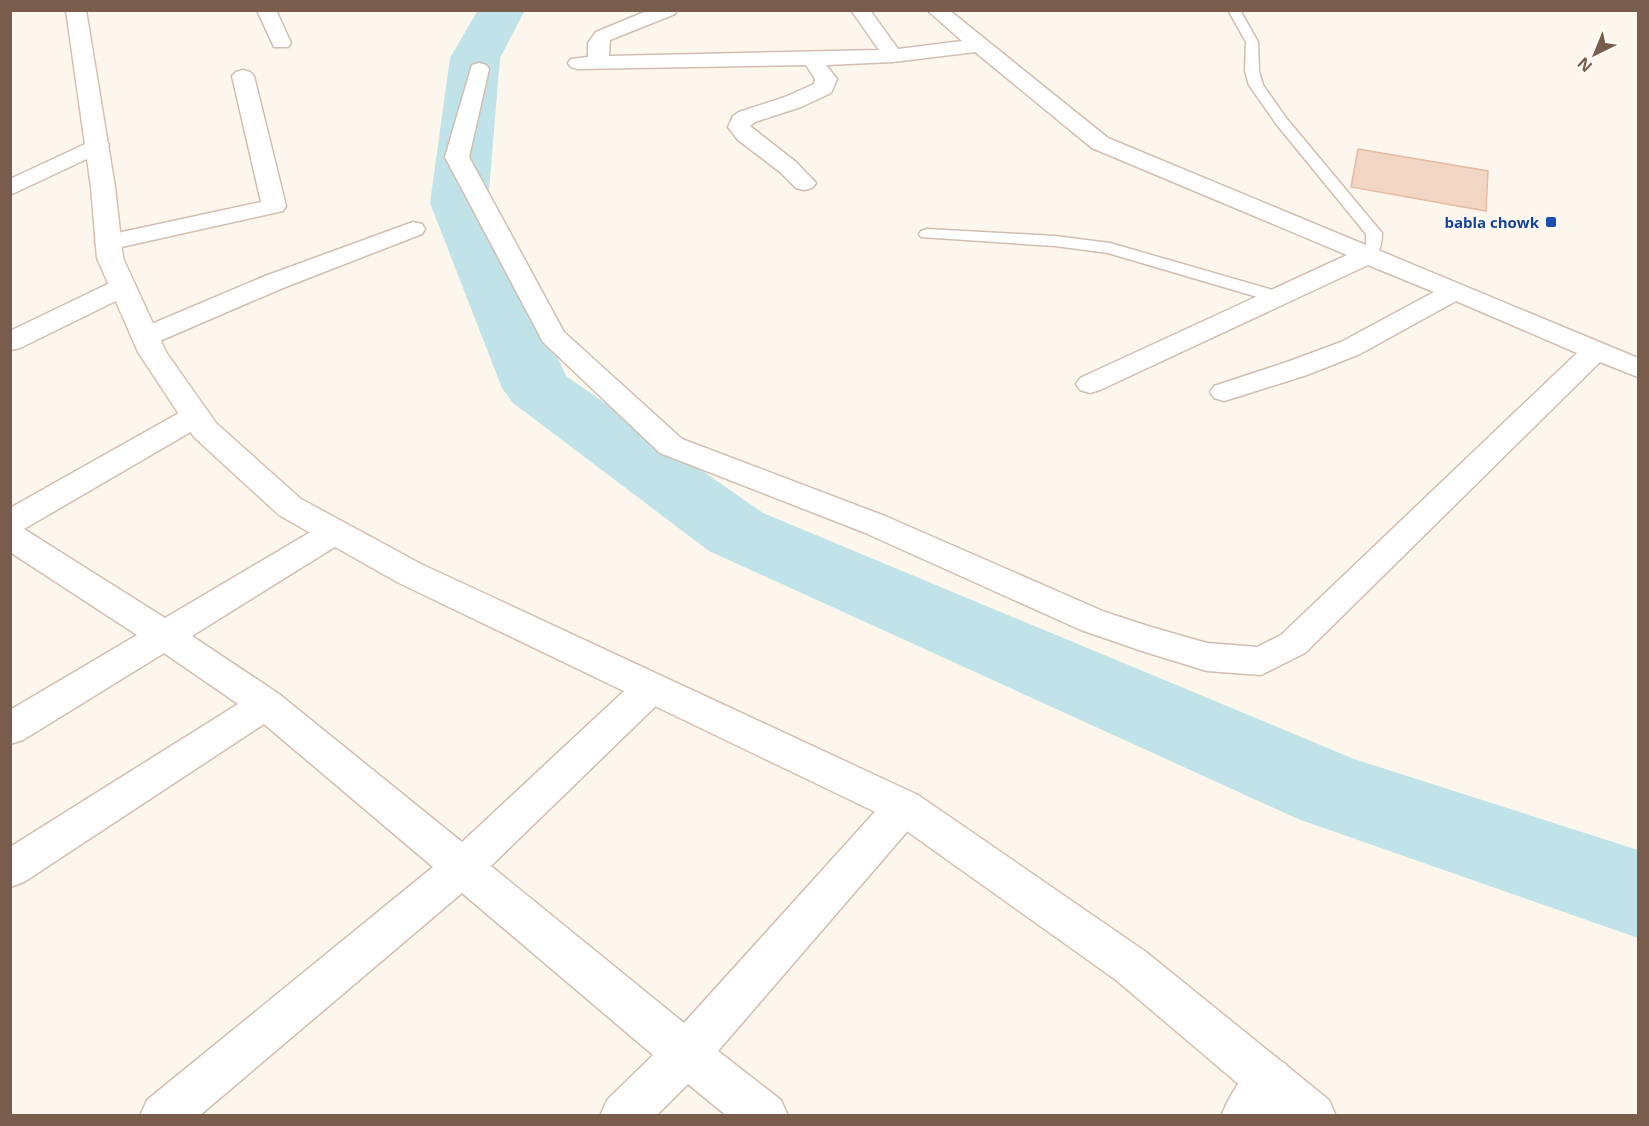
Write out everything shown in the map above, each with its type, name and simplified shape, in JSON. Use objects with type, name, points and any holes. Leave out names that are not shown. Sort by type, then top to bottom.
[{"type":"street","points":[[76,10],[98,145],[110,258],[152,352],[205,430],[290,507],[409,573],[904,807],[1131,966],[1313,1116]]},
{"type":"street","points":[[266,10],[281,43]]},
{"type":"street","points":[[668,10],[603,36],[588,62],[812,60],[893,56],[978,45]]},
{"type":"street","points":[[860,10],[893,56]]},
{"type":"street","points":[[936,10],[1100,143],[1638,368]]},
{"type":"street","points":[[804,183],[785,163],[756,143],[739,127],[741,121],[747,117],[793,102],[824,88],[826,79],[812,60]]},
{"type":"street","points":[[479,69],[457,157],[553,336],[671,446],[874,524],[1093,621],[1207,657],[1261,662],[1293,644],[1595,351]]},
{"type":"street","points":[[108,242],[274,206],[243,76]]},
{"type":"street","points":[[10,188],[98,145]]},
{"type":"street","points":[[145,337],[274,282],[413,229]]},
{"type":"street","points":[[1090,384],[1366,256]]},
{"type":"street","points":[[10,342],[123,287]]},
{"type":"street","points":[[1224,392],[1316,363],[1352,348],[1453,292]]},
{"type":"street","points":[[10,523],[196,416]]},
{"type":"street","points":[[10,729],[335,532]]},
{"type":"street","points":[[10,536],[166,636],[266,704],[686,1054],[765,1116]]},
{"type":"street","points":[[163,1116],[462,868],[651,688]]},
{"type":"street","points":[[10,868],[266,704]]},
{"type":"street","points":[[623,1116],[686,1054],[904,807]]},
{"type":"street","points":[[1244,1116],[1270,1080]]},
{"type":"lane","points":[[1234,10],[1252,42],[1252,72],[1256,85],[1282,122],[1374,233],[1374,246],[1366,256]]},
{"type":"lane","points":[[927,234],[1054,241],[1110,248],[1277,297]]},
{"type":"building","points":[[1358,149],[1488,171],[1486,211],[1351,187]]},
{"type":"waterway","points":[[502,10],[475,58],[459,203],[537,388],[736,532],[1331,791],[1638,894]]},
{"type":"place","name":"babla chowk","points":[[1551,222]]}]
